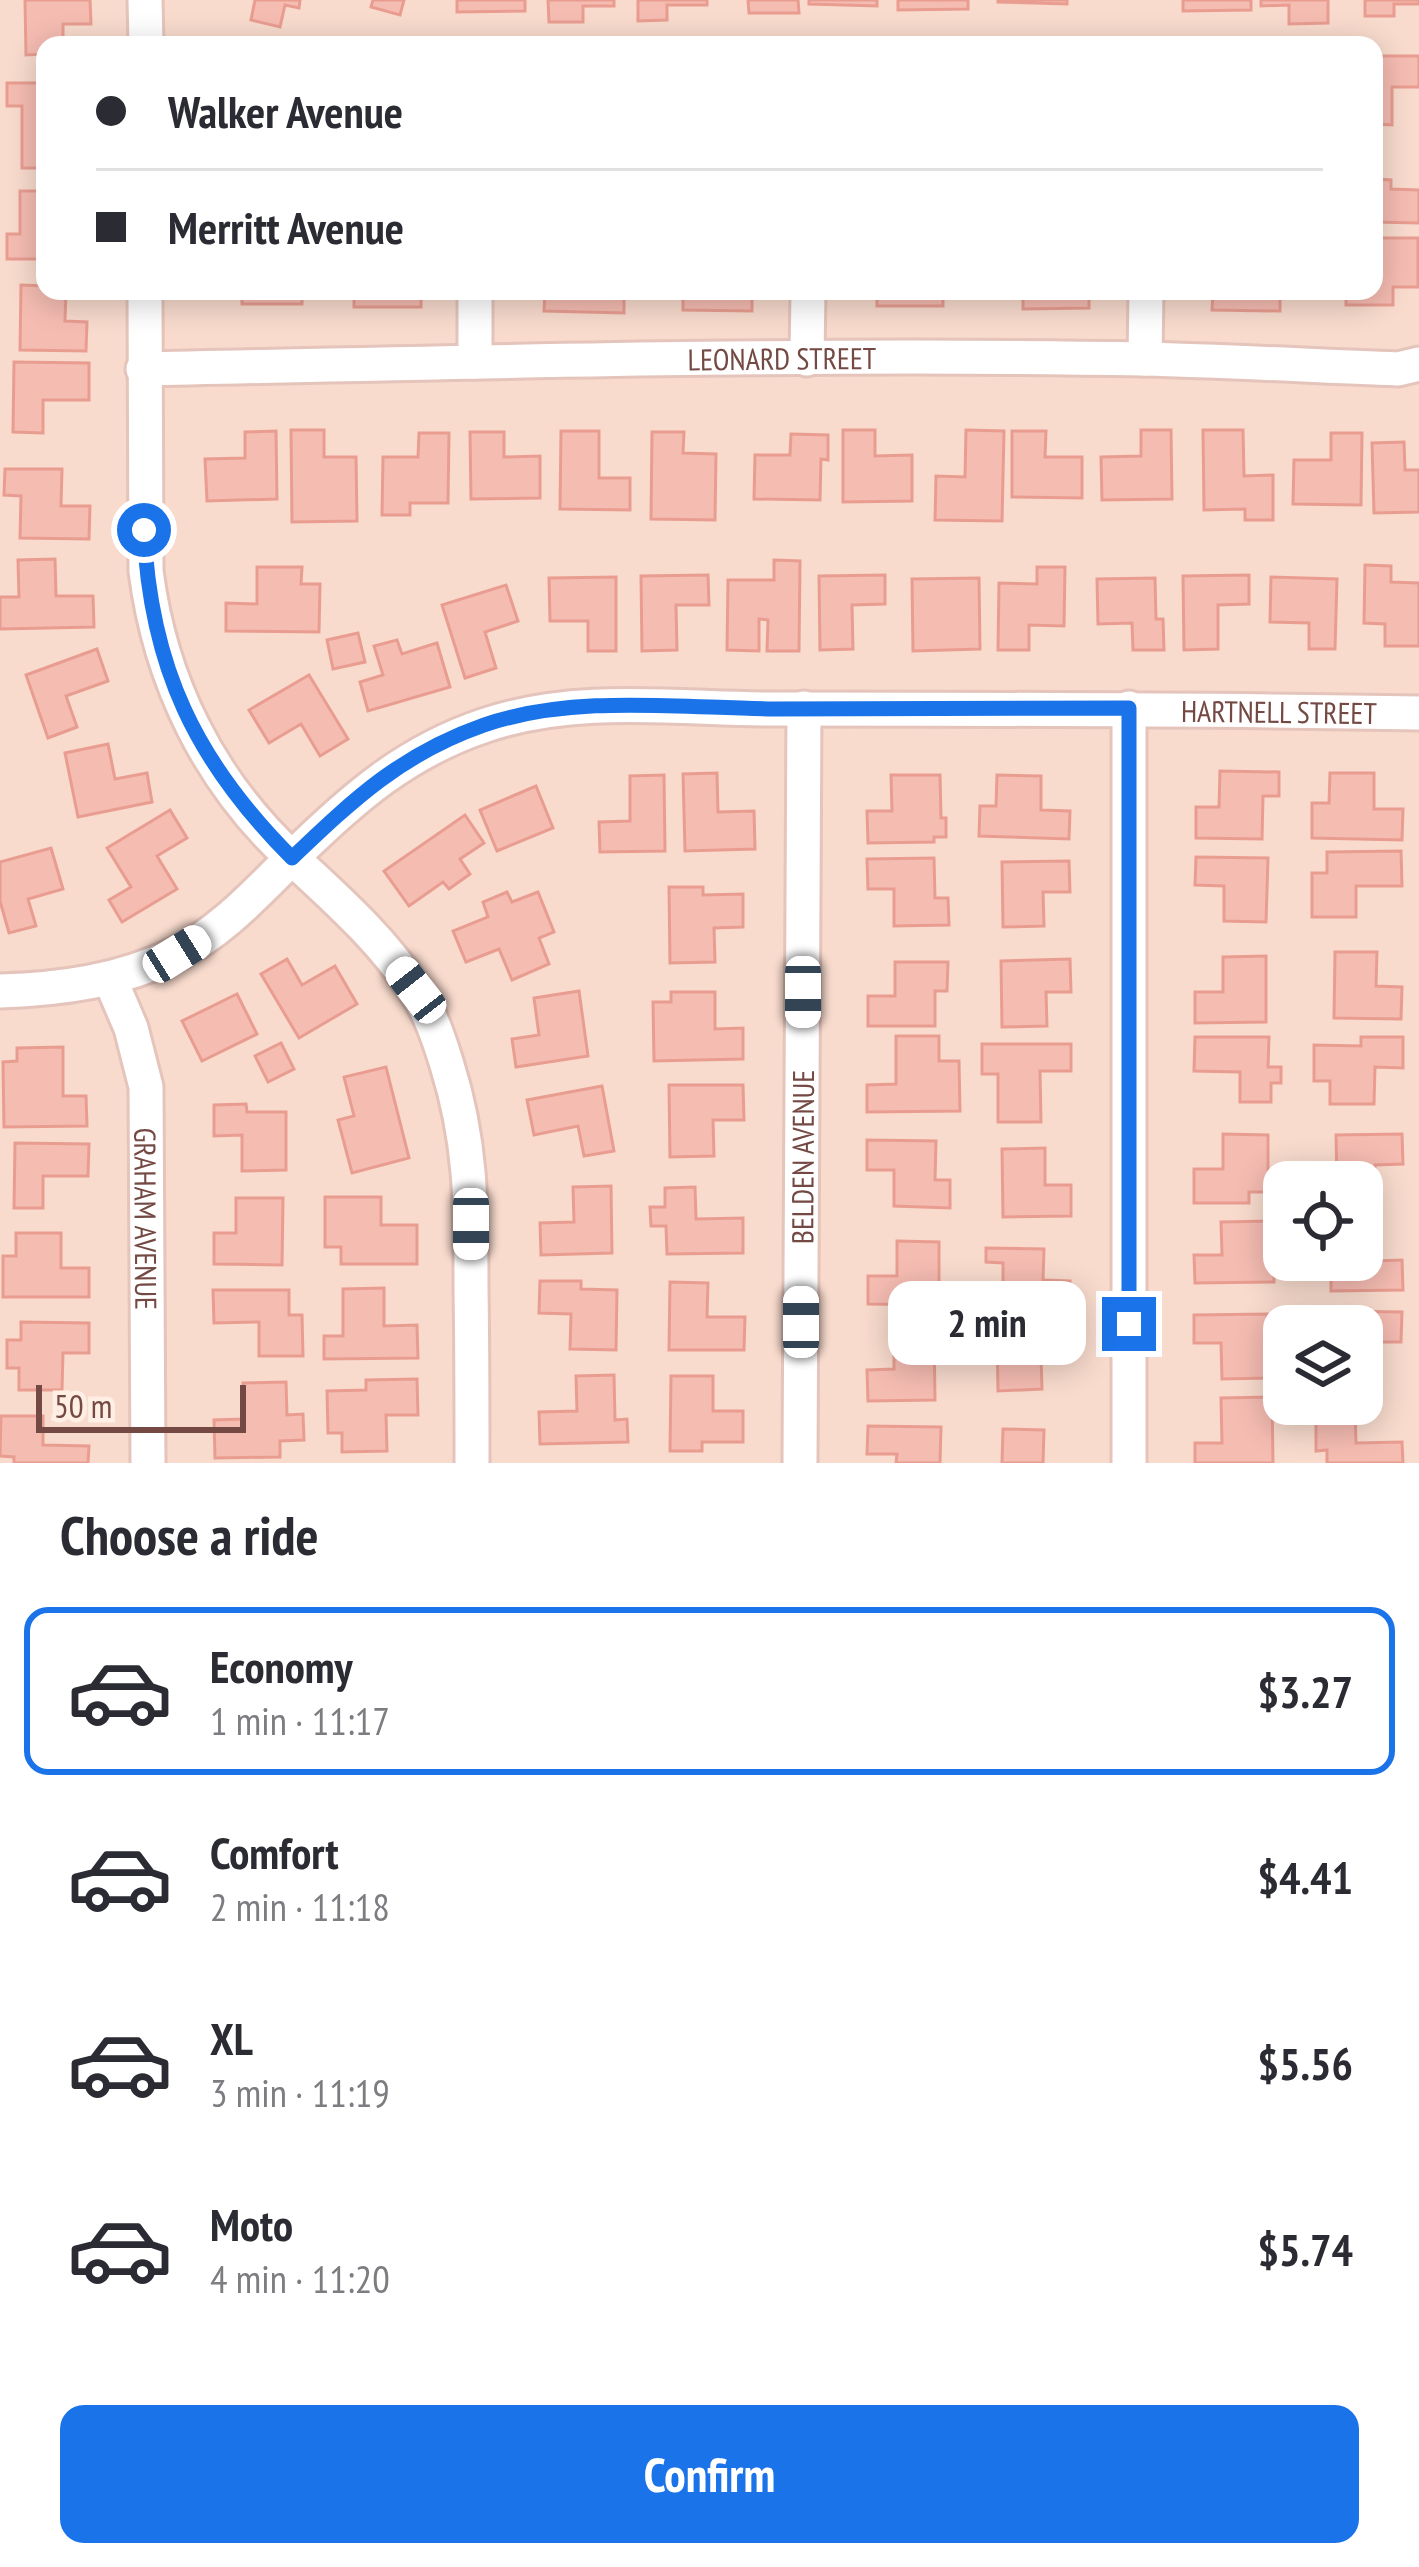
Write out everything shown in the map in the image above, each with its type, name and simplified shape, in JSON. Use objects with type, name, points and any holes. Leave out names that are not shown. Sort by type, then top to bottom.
[{"type":"street","points":[[145,0],[146,36]]},
{"type":"street","points":[[145,300],[146,571],[166,667],[203,749],[230,788],[292,858],[376,939],[416,990],[440,1042],[459,1102],[471,1176],[472,1463]]},
{"type":"street","points":[[475,300],[475,362]]},
{"type":"street","points":[[807,359],[808,300]]},
{"type":"street","points":[[1145,359],[1146,300]]},
{"type":"street","name":"LEONARD STREET","points":[[143,369],[807,359],[1145,359],[1398,369],[1419,364]]},
{"type":"street","points":[[1129,708],[1129,1463]]},
{"type":"street","name":"HARTNELL STREET","points":[[0,991],[80,986],[177,954],[259,892],[357,795],[395,767],[485,725],[563,709],[1129,708],[1419,713]]},
{"type":"street","name":"BELDEN AVENUE","points":[[800,1463],[804,709]]},
{"type":"street","name":"GRAHAM AVENUE","points":[[110,979],[142,1061],[148,1107],[148,1463]]},
{"type":"shaded area","points":[[0,0],[1419,0],[1419,1463],[0,1463]]},
{"type":"building","points":[[25,0],[90,0],[91,24],[63,24],[63,36],[36,36],[36,54],[26,55]]},
{"type":"building","points":[[255,0],[300,0],[299,8],[285,5],[280,27],[251,20]]},
{"type":"building","points":[[373,0],[404,0],[400,15],[371,7]]},
{"type":"building","points":[[457,0],[525,0],[525,11],[457,12]]},
{"type":"building","points":[[548,0],[614,0],[614,6],[583,6],[583,22],[549,22]]},
{"type":"building","points":[[638,0],[707,0],[707,5],[667,5],[667,20],[638,21]]},
{"type":"building","points":[[748,0],[798,0],[799,13],[749,13]]},
{"type":"building","points":[[809,0],[877,0],[877,6],[809,4]]},
{"type":"building","points":[[898,0],[968,0],[968,9],[898,10]]},
{"type":"building","points":[[1067,0],[1067,4],[998,2]]},
{"type":"building","points":[[1183,0],[1251,0],[1251,10],[1183,11]]},
{"type":"building","points":[[1261,0],[1328,0],[1328,23],[1289,24],[1289,5],[1261,6]]},
{"type":"building","points":[[1365,0],[1419,0],[1419,4],[1394,4],[1394,16],[1365,16]]},
{"type":"building","points":[[1383,56],[1419,56],[1419,87],[1392,87],[1392,125],[1383,124]]},
{"type":"building","points":[[7,83],[36,83],[36,168],[22,168],[22,106],[7,106]]},
{"type":"building","points":[[1383,180],[1391,180],[1391,189],[1419,190],[1419,223],[1383,222]]},
{"type":"building","points":[[20,191],[36,191],[36,259],[7,259],[7,234],[20,234]]},
{"type":"building","points":[[1383,238],[1418,238],[1418,287],[1393,287],[1393,305],[1346,305],[1346,300],[1383,300]]},
{"type":"building","points":[[21,285],[36,286],[36,300],[66,300],[65,321],[87,322],[86,351],[20,350]]},
{"type":"building","points":[[242,300],[302,300],[302,304],[242,304]]},
{"type":"building","points":[[354,300],[421,300],[421,307],[354,307]]},
{"type":"building","points":[[545,300],[624,300],[624,313],[544,311]]},
{"type":"building","points":[[683,300],[752,300],[752,311],[683,310]]},
{"type":"building","points":[[877,300],[943,300],[943,306],[877,306]]},
{"type":"building","points":[[1023,300],[1089,300],[1089,308],[1023,309]]},
{"type":"building","points":[[1213,300],[1280,300],[1280,311],[1212,310]]},
{"type":"building","points":[[14,362],[89,363],[89,400],[43,400],[43,433],[13,432]]},
{"type":"building","points":[[291,430],[324,430],[324,457],[356,457],[357,521],[292,522]]},
{"type":"building","points":[[843,430],[875,430],[875,456],[912,455],[912,501],[843,502]]},
{"type":"building","points":[[966,430],[1004,431],[1002,521],[935,520],[936,476],[965,477]]},
{"type":"building","points":[[1141,430],[1171,430],[1172,499],[1102,500],[1101,457],[1141,456]]},
{"type":"building","points":[[1203,430],[1243,430],[1244,476],[1273,475],[1273,520],[1245,520],[1245,509],[1204,510]]},
{"type":"building","points":[[276,431],[277,499],[207,501],[205,459],[245,458],[245,432]]},
{"type":"building","points":[[561,431],[599,431],[599,478],[630,478],[630,510],[560,509]]},
{"type":"building","points":[[1012,431],[1046,431],[1045,457],[1082,457],[1082,498],[1012,497]]},
{"type":"building","points":[[470,432],[504,432],[504,457],[540,456],[540,498],[471,499]]},
{"type":"building","points":[[652,432],[684,432],[683,453],[716,454],[715,520],[651,519]]},
{"type":"building","points":[[419,433],[449,433],[448,503],[410,503],[410,515],[382,515],[383,457],[418,457]]},
{"type":"building","points":[[1331,433],[1362,433],[1361,505],[1293,504],[1294,460],[1331,460]]},
{"type":"building","points":[[791,434],[828,435],[828,460],[821,459],[820,500],[754,499],[755,455],[790,455]]},
{"type":"building","points":[[1404,442],[1405,470],[1419,470],[1419,512],[1374,513],[1372,443]]},
{"type":"building","points":[[5,469],[62,469],[61,506],[90,506],[89,539],[20,538],[21,496],[4,495]]},
{"type":"building","points":[[55,559],[56,596],[93,596],[94,627],[0,629],[0,597],[19,597],[18,560]]},
{"type":"building","points":[[774,560],[800,561],[799,651],[767,651],[768,620],[759,619],[759,651],[727,650],[728,580],[774,580]]},
{"type":"building","points":[[1365,565],[1391,566],[1391,582],[1419,583],[1419,646],[1385,646],[1385,624],[1364,623]]},
{"type":"building","points":[[257,567],[302,567],[301,584],[320,584],[319,632],[226,631],[226,603],[257,604]]},
{"type":"building","points":[[1037,567],[1065,567],[1064,626],[1029,625],[1029,650],[998,650],[999,583],[1037,584]]},
{"type":"building","points":[[708,575],[709,605],[676,605],[677,650],[642,651],[641,576]]},
{"type":"building","points":[[885,575],[885,604],[852,605],[853,649],[820,650],[819,576]]},
{"type":"building","points":[[1249,575],[1249,604],[1218,605],[1218,649],[1184,650],[1183,576]]},
{"type":"building","points":[[616,577],[616,651],[588,651],[588,621],[550,621],[549,578]]},
{"type":"building","points":[[1271,577],[1337,579],[1335,649],[1309,649],[1309,623],[1270,622]]},
{"type":"building","points":[[979,578],[980,649],[913,651],[912,579]]},
{"type":"building","points":[[1155,578],[1156,619],[1163,619],[1164,650],[1133,650],[1132,623],[1098,624],[1097,579]]},
{"type":"building","points":[[506,585],[518,621],[485,632],[496,668],[465,678],[442,605]]},
{"type":"building","points":[[358,633],[365,662],[333,669],[327,640]]},
{"type":"building","points":[[397,640],[402,654],[437,643],[450,687],[368,711],[360,682],[383,675],[374,646]]},
{"type":"building","points":[[97,649],[108,681],[66,696],[77,727],[48,738],[26,675]]},
{"type":"building","points":[[309,675],[348,739],[320,756],[301,724],[269,743],[249,710]]},
{"type":"building","points":[[108,744],[115,779],[147,773],[152,802],[78,817],[65,753]]},
{"type":"building","points":[[1220,771],[1279,772],[1279,796],[1263,796],[1262,839],[1196,838],[1196,807],[1219,807]]},
{"type":"building","points":[[717,773],[718,812],[754,811],[755,849],[685,851],[683,774]]},
{"type":"building","points":[[1330,773],[1374,773],[1374,809],[1403,809],[1402,840],[1312,838],[1312,803],[1329,803]]},
{"type":"building","points":[[664,775],[665,851],[600,852],[599,822],[630,821],[630,776]]},
{"type":"building","points":[[891,775],[940,775],[946,837],[934,837],[934,842],[868,843],[867,811],[892,811]]},
{"type":"building","points":[[997,775],[1041,776],[1041,810],[1070,811],[1069,839],[979,836],[980,806],[996,806]]},
{"type":"building","points":[[536,786],[553,828],[497,851],[480,810]]},
{"type":"building","points":[[170,810],[187,838],[157,856],[177,889],[122,922],[109,900],[131,887],[107,848]]},
{"type":"building","points":[[465,815],[484,843],[460,859],[470,874],[449,889],[443,882],[409,906],[384,871]]},
{"type":"building","points":[[51,848],[63,889],[28,899],[36,926],[9,933],[0,901],[0,862]]},
{"type":"building","points":[[1401,851],[1402,886],[1356,886],[1356,917],[1312,917],[1312,873],[1327,873],[1327,852]]},
{"type":"building","points":[[1196,857],[1268,858],[1266,922],[1224,921],[1224,886],[1195,885]]},
{"type":"building","points":[[934,858],[935,898],[948,898],[949,925],[894,926],[894,889],[868,889],[867,859]]},
{"type":"building","points":[[1069,861],[1070,892],[1043,892],[1044,926],[1003,927],[1002,862]]},
{"type":"building","points":[[669,887],[703,887],[703,895],[743,894],[743,927],[714,928],[715,962],[670,963]]},
{"type":"building","points":[[507,892],[512,902],[538,892],[554,932],[539,938],[549,964],[512,980],[499,949],[466,962],[453,931],[488,917],[483,902]]},
{"type":"building","points":[[1335,952],[1377,952],[1376,986],[1402,987],[1401,1019],[1334,1018]]},
{"type":"building","points":[[1266,956],[1266,1022],[1195,1023],[1195,992],[1223,992],[1223,957]]},
{"type":"building","points":[[287,959],[302,985],[335,966],[357,1004],[299,1038],[261,974]]},
{"type":"building","points":[[1070,959],[1071,992],[1046,992],[1047,1026],[1002,1027],[1001,961]]},
{"type":"building","points":[[895,962],[948,962],[947,991],[935,991],[935,1026],[868,1026],[868,996],[895,996]]},
{"type":"building","points":[[579,991],[588,1056],[516,1067],[512,1039],[539,1035],[534,998]]},
{"type":"building","points":[[671,992],[715,992],[715,1029],[743,1028],[743,1059],[654,1061],[653,1002],[671,1002]]},
{"type":"building","points":[[237,994],[257,1034],[202,1061],[182,1021]]},
{"type":"building","points":[[896,1036],[939,1036],[939,1061],[959,1061],[960,1111],[867,1112],[867,1085],[896,1084]]},
{"type":"building","points":[[1195,1037],[1269,1037],[1268,1067],[1281,1067],[1281,1083],[1271,1083],[1271,1102],[1240,1102],[1240,1072],[1194,1071]]},
{"type":"building","points":[[1361,1037],[1403,1037],[1403,1068],[1375,1067],[1374,1104],[1330,1104],[1330,1081],[1314,1081],[1314,1045],[1361,1046]]},
{"type":"building","points":[[281,1043],[294,1069],[268,1082],[255,1056]]},
{"type":"building","points":[[982,1044],[1071,1044],[1071,1071],[1040,1071],[1041,1122],[998,1122],[998,1074],[982,1074]]},
{"type":"building","points":[[63,1047],[63,1096],[86,1096],[87,1126],[4,1127],[3,1062],[17,1061],[17,1048]]},
{"type":"building","points":[[386,1067],[409,1158],[352,1173],[338,1120],[354,1116],[344,1077]]},
{"type":"building","points":[[669,1085],[743,1085],[744,1120],[713,1120],[714,1156],[670,1157]]},
{"type":"building","points":[[602,1086],[614,1151],[584,1156],[578,1126],[534,1135],[527,1100]]},
{"type":"building","points":[[246,1104],[247,1112],[286,1112],[286,1170],[242,1171],[242,1135],[214,1136],[214,1105]]},
{"type":"building","points":[[1223,1134],[1268,1135],[1263,1192],[1249,1192],[1249,1203],[1194,1203],[1194,1169],[1223,1169]]},
{"type":"building","points":[[1402,1134],[1403,1164],[1337,1161],[1336,1135]]},
{"type":"building","points":[[867,1140],[936,1141],[935,1180],[950,1180],[950,1208],[894,1206],[894,1170],[867,1170]]},
{"type":"building","points":[[15,1143],[89,1144],[88,1176],[43,1176],[43,1208],[14,1208]]},
{"type":"building","points":[[1045,1148],[1045,1185],[1071,1185],[1071,1216],[1003,1217],[1002,1149]]},
{"type":"building","points":[[611,1186],[612,1253],[541,1255],[540,1223],[574,1222],[573,1187]]},
{"type":"building","points":[[695,1187],[696,1219],[743,1218],[743,1253],[667,1254],[666,1226],[651,1226],[650,1207],[665,1207],[665,1188]]},
{"type":"building","points":[[325,1197],[381,1197],[381,1225],[417,1225],[417,1264],[341,1264],[341,1247],[325,1247]]},
{"type":"building","points":[[236,1198],[283,1198],[282,1265],[214,1264],[214,1233],[236,1233]]},
{"type":"building","points":[[1263,1221],[1263,1281],[1274,1282],[1195,1283],[1194,1255],[1222,1255],[1221,1222]]},
{"type":"building","points":[[16,1233],[61,1233],[61,1268],[89,1268],[89,1297],[3,1297],[3,1256],[16,1256]]},
{"type":"building","points":[[897,1241],[939,1242],[939,1305],[868,1304],[868,1276],[897,1276]]},
{"type":"building","points":[[986,1248],[1044,1249],[1043,1280],[1070,1281],[1070,1313],[1003,1313],[1003,1263],[986,1262]]},
{"type":"building","points":[[1402,1260],[1403,1290],[1331,1291],[1331,1281],[1383,1281],[1383,1261]]},
{"type":"building","points":[[540,1281],[581,1281],[581,1289],[617,1290],[616,1350],[570,1349],[571,1314],[539,1313]]},
{"type":"building","points":[[670,1282],[708,1283],[707,1317],[745,1317],[744,1350],[669,1350]]},
{"type":"building","points":[[384,1288],[384,1326],[417,1325],[418,1358],[324,1359],[324,1336],[343,1336],[343,1289]]},
{"type":"building","points":[[213,1290],[289,1290],[289,1315],[302,1315],[303,1356],[259,1356],[259,1322],[214,1323]]},
{"type":"building","points":[[1383,1312],[1402,1312],[1401,1342],[1383,1342]]},
{"type":"building","points":[[1263,1314],[1263,1378],[1222,1379],[1221,1343],[1194,1343],[1194,1315]]},
{"type":"building","points":[[21,1322],[89,1323],[89,1353],[63,1353],[62,1390],[19,1390],[19,1368],[7,1368],[7,1340],[21,1340]]},
{"type":"building","points":[[1070,1323],[1070,1355],[1041,1356],[1042,1389],[998,1391],[997,1334],[1038,1333],[1038,1324]]},
{"type":"building","points":[[894,1333],[934,1333],[935,1400],[868,1401],[867,1370],[894,1369]]},
{"type":"building","points":[[614,1375],[615,1420],[627,1419],[628,1442],[540,1444],[539,1412],[577,1411],[576,1376]]},
{"type":"building","points":[[671,1376],[713,1376],[713,1411],[743,1411],[743,1442],[702,1442],[702,1451],[670,1451]]},
{"type":"building","points":[[417,1379],[418,1415],[386,1415],[387,1451],[342,1452],[342,1433],[328,1433],[327,1391],[366,1390],[366,1380]]},
{"type":"building","points":[[286,1382],[287,1415],[303,1414],[304,1440],[280,1441],[280,1457],[215,1458],[214,1420],[244,1419],[243,1383]]},
{"type":"building","points":[[1263,1397],[1263,1425],[1272,1425],[1273,1463],[1195,1463],[1195,1443],[1222,1443],[1221,1398]]},
{"type":"building","points":[[1,1416],[43,1416],[43,1445],[89,1446],[88,1463],[14,1463],[14,1457],[0,1456]]},
{"type":"building","points":[[1316,1425],[1355,1425],[1356,1443],[1402,1442],[1403,1463],[1327,1463],[1327,1450],[1316,1451]]},
{"type":"building","points":[[868,1426],[941,1427],[940,1463],[896,1463],[897,1454],[867,1454]]},
{"type":"building","points":[[1003,1429],[1044,1430],[1043,1463],[1002,1463]]},
{"type":"route","points":[[144,530],[151,606],[166,667],[183,709],[230,788],[292,858],[357,795],[395,767],[439,743],[509,718],[563,709],[668,706],[1129,708],[1129,1324]]}]
